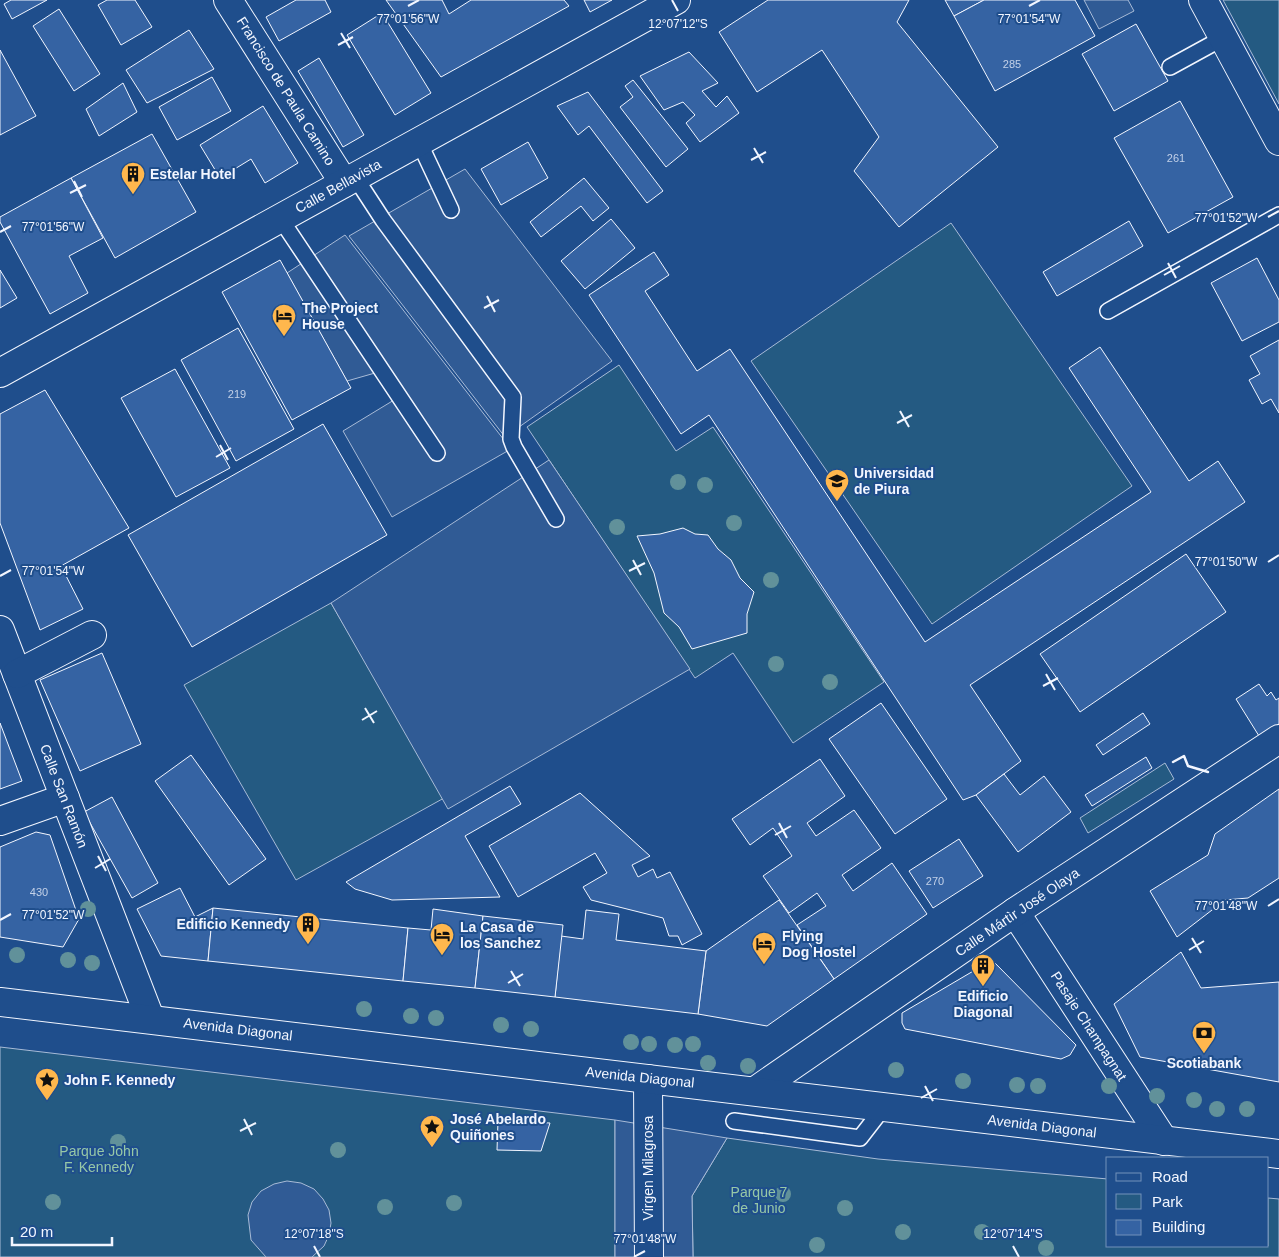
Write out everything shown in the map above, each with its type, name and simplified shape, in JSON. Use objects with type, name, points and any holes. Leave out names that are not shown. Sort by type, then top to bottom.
[{"type":"street","name":"Francisco de Paula Camino","points":[[228,0],[349,180]]},
{"type":"street","name":"Calle Bellavista","points":[[0,373],[676,0]]},
{"type":"street","points":[[1203,0],[1279,141]]},
{"type":"street","name":"Calle San Ramón","points":[[0,630],[150,1018]]},
{"type":"street","points":[[17,674],[92,635]]},
{"type":"street","name":"Calle Mártìr José Olaya","points":[[758,1089],[1015,912],[1279,739]]},
{"type":"street","points":[[0,821],[65,798]]},
{"type":"street","name":"Pasaje Champagnat","points":[[1015,912],[1164,1141]]},
{"type":"street","name":"Avenida Diagonal","points":[[0,1002],[150,1018],[648,1079],[758,1089],[884,1107],[1279,1154]]},
{"type":"street","name":"Virgen Milagrosa","points":[[648,1079],[649,1257]]},
{"type":"lane","points":[[1170,67],[1223,38]]},
{"type":"lane","points":[[419,142],[451,210]]},
{"type":"lane","points":[[349,180],[383,220],[513,397],[512,439],[514,447],[556,519]]},
{"type":"lane","points":[[1108,310],[1279,214]]},
{"type":"lane","points":[[280,218],[437,453]]},
{"type":"lane","points":[[734,1122],[860,1138],[884,1107]]},
{"type":"green space","points":[[1223,0],[1279,0],[1279,104]]},
{"type":"green space","points":[[951,223],[1132,486],[932,624],[751,361]]},
{"type":"green space","points":[[619,365],[676,451],[713,427],[884,682],[793,743],[733,653],[695,678],[527,427]]},
{"type":"green space","points":[[331,603],[444,798],[296,880],[184,685]]},
{"type":"green space","points":[[1165,763],[1174,779],[1088,833],[1080,818]]},
{"type":"green space","name":"Parque John F. Kennedy","points":[[0,1047],[615,1120],[615,1257],[0,1257]]},
{"type":"green space","name":"Parque 7 de Junio","points":[[727,1138],[878,1159],[1106,1179],[1106,1247],[1269,1247],[1269,1198],[1279,1199],[1279,1257],[693,1257],[692,1196]]},
{"type":"shaded area","points":[[1084,0],[1128,0],[1134,11],[1099,29]]},
{"type":"shaded area","points":[[465,169],[612,361],[505,437],[349,236]]},
{"type":"shaded area","points":[[345,235],[511,449],[392,517],[343,431],[394,400],[375,373],[347,381],[287,273]]},
{"type":"shaded area","points":[[549,460],[690,669],[448,809],[331,603]]},
{"type":"shaded area","points":[[615,1120],[727,1138],[692,1196],[693,1257],[615,1257]]},
{"type":"shaded area","points":[[287,1181],[301,1183],[314,1189],[323,1199],[329,1210],[331,1223],[329,1235],[324,1246],[312,1257],[266,1257],[251,1240],[248,1215],[252,1202],[261,1191],[274,1184]]},
{"type":"building","points":[[11,0],[47,0],[12,19],[4,4]]},
{"type":"building","points":[[107,0],[135,0],[152,27],[121,45],[98,5]]},
{"type":"building","points":[[296,0],[325,0],[331,12],[279,41],[266,17]]},
{"type":"building","points":[[386,0],[442,0],[449,14],[471,0],[564,0],[569,6],[441,77]]},
{"type":"building","points":[[584,0],[612,0],[590,12]]},
{"type":"building","points":[[768,0],[909,0],[897,22],[998,147],[899,227],[854,171],[879,137],[822,50],[757,92],[719,32]]},
{"type":"building","points":[[945,0],[984,0],[954,16]]},
{"type":"building","points":[[984,0],[1075,0],[1095,36],[995,91],[954,16]]},
{"type":"building","points":[[59,9],[100,74],[74,91],[33,26]]},
{"type":"building","points":[[382,13],[431,93],[395,115],[347,35]]},
{"type":"building","points":[[1136,24],[1168,81],[1114,111],[1082,54]]},
{"type":"building","points":[[189,30],[214,69],[147,103],[126,70]]},
{"type":"building","points":[[0,50],[36,116],[0,135]]},
{"type":"building","points":[[689,52],[718,83],[702,91],[716,107],[727,96],[739,113],[700,142],[686,123],[695,115],[683,102],[664,110],[640,76]]},
{"type":"building","points":[[319,58],[364,135],[343,147],[298,71]]},
{"type":"building","points":[[212,77],[231,111],[177,140],[159,107]]},
{"type":"building","points":[[633,80],[688,149],[666,167],[620,107],[633,97],[625,86]]},
{"type":"building","points":[[123,83],[137,112],[99,136],[86,109]]},
{"type":"building","points":[[588,92],[663,191],[647,203],[589,126],[578,135],[557,106]]},
{"type":"building","points":[[1180,101],[1233,197],[1168,233],[1114,138]]},
{"type":"building","points":[[263,106],[298,163],[265,183],[251,159],[220,178],[200,145]]},
{"type":"building","name":"Estelar Hotel","points":[[152,134],[196,212],[115,258],[71,178]]},
{"type":"building","points":[[528,142],[548,178],[501,205],[481,169]]},
{"type":"building","points":[[71,178],[103,238],[69,256],[88,293],[50,314],[0,222],[0,217]]},
{"type":"building","points":[[584,178],[609,208],[593,221],[581,206],[541,237],[530,222]]},
{"type":"building","points":[[611,219],[635,248],[585,289],[561,261]]},
{"type":"building","points":[[1129,221],[1143,246],[1057,296],[1043,272]]},
{"type":"building","points":[[654,252],[669,275],[645,291],[697,371],[730,349],[925,642],[1151,492],[1069,368],[1100,347],[1189,481],[1218,461],[1245,502],[970,685],[1021,761],[976,795],[963,800],[709,415],[681,434],[589,295]]},
{"type":"building","points":[[1257,258],[1279,300],[1279,322],[1242,341],[1211,283]]},
{"type":"building","name":"The Project House","points":[[280,260],[351,388],[292,420],[222,292]]},
{"type":"building","points":[[0,270],[17,298],[0,308]]},
{"type":"building","points":[[238,328],[294,429],[236,461],[181,360]]},
{"type":"building","points":[[1279,340],[1279,413],[1271,399],[1262,404],[1249,380],[1260,374],[1250,356]]},
{"type":"building","points":[[175,369],[230,468],[176,497],[121,398]]},
{"type":"building","points":[[45,390],[129,528],[61,566],[83,609],[40,630],[0,523],[0,414]]},
{"type":"building","points":[[323,424],[387,535],[192,647],[128,535]]},
{"type":"building","points":[[683,528],[695,534],[708,535],[718,549],[731,560],[740,578],[754,592],[747,614],[747,633],[692,649],[679,627],[664,613],[654,573],[637,536],[660,534]]},
{"type":"building","points":[[1186,554],[1226,612],[1080,712],[1040,654]]},
{"type":"building","points":[[102,653],[141,744],[80,771],[40,680]]},
{"type":"building","points":[[1259,684],[1267,696],[1271,692],[1276,700],[1279,698],[1279,724],[1259,736],[1236,699]]},
{"type":"building","points":[[881,703],[947,799],[895,834],[829,739]]},
{"type":"building","points":[[1143,713],[1150,724],[1103,755],[1096,745]]},
{"type":"building","points":[[0,723],[22,781],[0,789]]},
{"type":"building","points":[[191,755],[266,859],[229,885],[155,781]]},
{"type":"building","points":[[1146,757],[1152,768],[1092,806],[1085,795]]},
{"type":"building","points":[[820,759],[845,796],[807,823],[816,836],[854,810],[881,848],[842,875],[853,891],[892,863],[927,914],[834,979],[797,925],[826,906],[817,893],[789,913],[763,876],[792,856],[773,828],[750,845],[732,819]]},
{"type":"building","points":[[1004,774],[1020,795],[1044,776],[1071,812],[1018,852],[976,795]]},
{"type":"building","points":[[510,786],[521,804],[465,836],[500,897],[392,900],[355,889],[346,882]]},
{"type":"building","points":[[1279,789],[1279,878],[1248,898],[1225,900],[1177,937],[1150,891],[1208,855],[1215,834]]},
{"type":"building","points":[[580,793],[650,856],[632,865],[638,877],[653,869],[657,878],[670,872],[702,934],[682,945],[678,936],[669,936],[663,918],[591,900],[583,887],[607,873],[595,853],[518,897],[489,846]]},
{"type":"building","points":[[112,797],[158,883],[132,898],[84,812]]},
{"type":"building","points":[[36,832],[50,835],[79,919],[63,947],[0,937],[0,847]]},
{"type":"building","points":[[959,839],[983,876],[933,908],[909,871]]},
{"type":"building","points":[[180,888],[195,917],[213,908],[208,961],[161,956],[137,909]]},
{"type":"building","name":"Flying Dog Hostel","points":[[779,900],[834,979],[767,1026],[698,1014],[706,951]]},
{"type":"building","name":"Edificio Kennedy","points":[[213,908],[408,928],[403,981],[208,961]]},
{"type":"building","name":"La Casa de los Sanchez","points":[[433,909],[483,916],[475,988],[403,981],[408,928],[431,930]]},
{"type":"building","points":[[586,910],[619,914],[616,940],[706,951],[698,1014],[555,997],[561,936],[583,939]]},
{"type":"building","points":[[483,916],[563,925],[555,997],[475,988]]},
{"type":"building","points":[[1181,952],[1201,988],[1279,982],[1279,1082],[1140,1057],[1114,1004]]},
{"type":"building","name":"Edificio Diagonal","points":[[992,960],[1076,1045],[1070,1055],[1061,1059],[905,1029],[902,1023],[902,1013]]},
{"type":"building","points":[[498,1121],[550,1123],[541,1151],[497,1150]]},
{"type":"wall","points":[[1173,762],[1184,756],[1188,766],[1208,772]]},
{"type":"place","name":"Estelar Hotel","points":[[133,195]]},
{"type":"place","name":"The Project House","points":[[284,337]]},
{"type":"place","name":"Universidad de Piura","points":[[837,502]]},
{"type":"place","name":"Edificio Kennedy","points":[[308,945]]},
{"type":"place","name":"La Casa de los Sanchez","points":[[442,956]]},
{"type":"place","name":"Flying Dog Hostel","points":[[764,965]]},
{"type":"place","name":"Edificio Diagonal","points":[[983,987]]},
{"type":"place","name":"Scotiabank","points":[[1204,1054]]},
{"type":"place","name":"John F. Kennedy","points":[[47,1101]]},
{"type":"place","name":"José Abelardo Quiñones","points":[[432,1148]]}]
